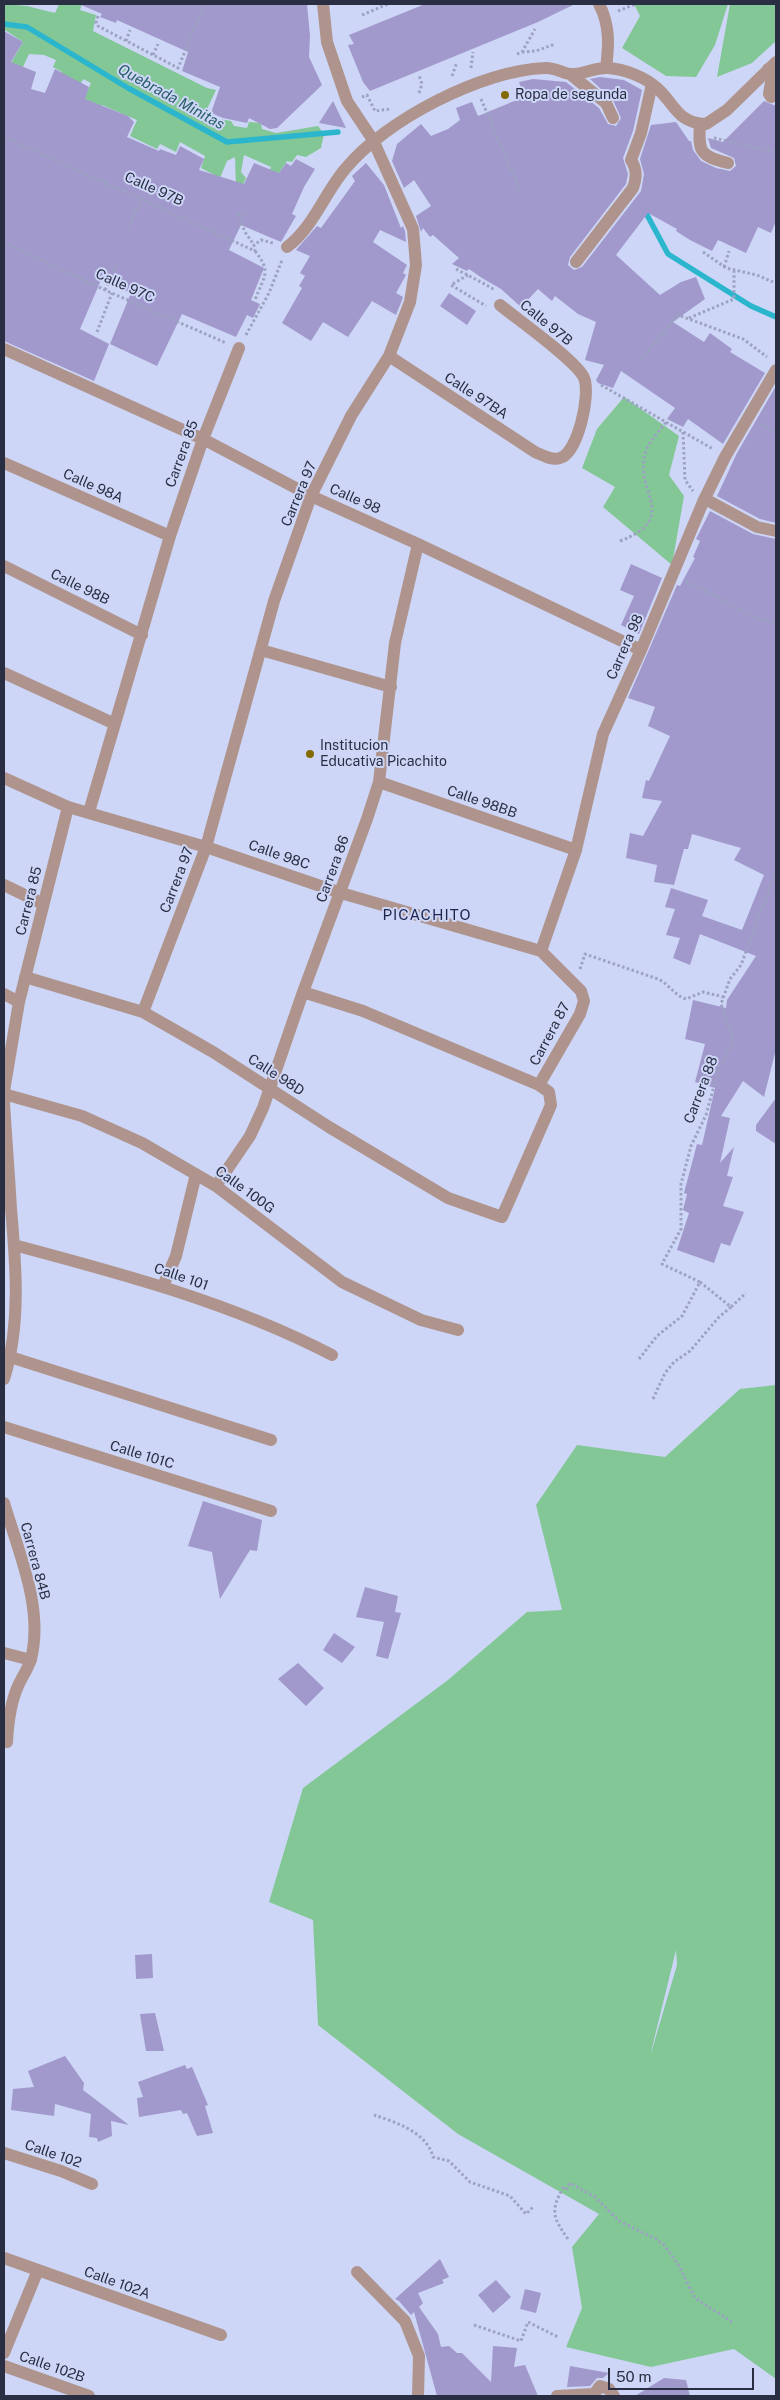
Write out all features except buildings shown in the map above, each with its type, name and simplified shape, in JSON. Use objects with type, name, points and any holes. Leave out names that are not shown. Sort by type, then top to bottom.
[{"type":"street","name":"Carrera 97","points":[[144,1012],[206,847],[274,601],[311,496],[351,416],[389,356],[410,302],[416,265],[413,229],[373,140],[347,101],[327,42],[323,4]]},
{"type":"street","points":[[600,4],[608,31],[609,45],[606,68]]},
{"type":"street","points":[[570,74],[606,68],[627,72],[652,84],[680,115],[688,121],[706,124],[716,118],[772,65]]},
{"type":"street","points":[[772,65],[772,76],[768,94],[771,97],[776,94]]},
{"type":"street","points":[[287,247],[316,212],[345,169],[373,140],[454,93],[510,72],[547,67],[570,74],[606,103],[613,118]]},
{"type":"street","points":[[576,262],[633,188],[636,176],[631,154],[641,133],[652,84]]},
{"type":"street","points":[[700,124],[698,144],[701,150],[711,158],[728,162]]},
{"type":"street","name":"Calle 97B","points":[[500,305],[574,364],[584,378],[588,394],[575,443],[569,453],[560,459],[548,458]]},
{"type":"street","name":"Carrera 85","points":[[89,812],[170,536],[203,439],[239,348]]},
{"type":"street","name":"Calle 98","points":[[4,349],[203,439],[311,496],[418,544],[641,650]]},
{"type":"street","name":"Calle 97BA","points":[[389,356],[535,452],[548,458]]},
{"type":"street","name":"Carrera 98","points":[[541,951],[576,850],[602,734],[641,650],[672,574],[721,465],[776,370]]},
{"type":"street","name":"Calle 98A","points":[[8,465],[170,536]]},
{"type":"street","points":[[704,501],[757,527],[776,531]]},
{"type":"street","name":"Carrera 86","points":[[216,1186],[250,1136],[270,1089],[303,992],[341,894],[378,782],[395,643],[418,544]]},
{"type":"street","name":"Calle 98B","points":[[4,566],[142,634]]},
{"type":"street","points":[[261,650],[391,687]]},
{"type":"street","points":[[4,673],[115,724]]},
{"type":"street","name":"Calle 98C","points":[[4,778],[68,807],[206,847],[341,894],[541,951]]},
{"type":"street","name":"Calle 98BB","points":[[378,782],[576,850]]},
{"type":"street","name":"Carrera 85","points":[[4,1092],[19,1002],[68,807]]},
{"type":"street","points":[[4,885],[43,904]]},
{"type":"street","points":[[541,951],[565,977]]},
{"type":"street","name":"Calle 98D","points":[[25,977],[144,1012],[213,1052],[448,1198],[502,1216]]},
{"type":"street","name":"Carrera 87","points":[[502,1216],[551,1105],[549,1092],[540,1086],[580,1014],[584,1001],[581,991],[576,984],[565,977]]},
{"type":"street","points":[[303,992],[363,1012],[540,1086]]},
{"type":"street","points":[[4,994],[19,1002]]},
{"type":"street","name":"Calle 100G","points":[[4,1092],[82,1116],[142,1143],[216,1186],[342,1282],[421,1320],[458,1330]]},
{"type":"street","points":[[4,1102],[8,1206],[14,1245],[4,1379]]},
{"type":"street","points":[[163,1286],[176,1256],[196,1174]]},
{"type":"street","name":"Calle 101","points":[[14,1245],[163,1286],[288,1332],[332,1355]]},
{"type":"street","points":[[7,1355],[271,1440]]},
{"type":"street","name":"Calle 101C","points":[[4,1427],[271,1511]]},
{"type":"street","name":"Carrera 84B","points":[[4,1503],[27,1578],[34,1614],[35,1638],[31,1660],[12,1702],[6,1742]]},
{"type":"street","points":[[4,1653],[31,1660]]},
{"type":"street","name":"Calle 102","points":[[4,2153],[61,2171],[92,2184]]},
{"type":"street","name":"Calle 102A","points":[[4,2258],[221,2335]]},
{"type":"street","points":[[4,2353],[38,2270]]},
{"type":"street","points":[[358,2272],[405,2321],[419,2356],[418,2396]]},
{"type":"street","name":"Calle 102B","points":[[4,2366],[90,2396]]},
{"type":"street","points":[[556,2396],[594,2394],[600,2386],[609,2389],[614,2396]]},
{"type":"path","points":[[98,16],[96,25],[178,68],[205,4]]},
{"type":"path","points":[[362,15],[388,4]]},
{"type":"path","points":[[126,41],[130,30]]},
{"type":"path","points":[[153,55],[158,44]]},
{"type":"path","points":[[522,52],[536,51],[555,44]]},
{"type":"path","points":[[472,72],[473,52]]},
{"type":"path","points":[[450,82],[457,62]]},
{"type":"path","points":[[417,98],[422,84],[419,75]]},
{"type":"path","points":[[475,86],[522,195]]},
{"type":"path","name":"Calle 97B","points":[[4,137],[255,251]]},
{"type":"path","points":[[714,138],[776,152]]},
{"type":"path","points":[[128,229],[141,200]]},
{"type":"path","points":[[244,213],[238,215],[245,232],[254,245],[255,251],[265,264],[265,276],[255,300]]},
{"type":"path","points":[[239,348],[269,293],[287,247],[261,240],[254,245]]},
{"type":"path","name":"Calle 97C","points":[[4,242],[105,290],[239,348]]},
{"type":"path","points":[[724,267],[729,251]]},
{"type":"path","points":[[703,252],[724,267],[734,271],[757,275],[773,282]]},
{"type":"path","points":[[105,290],[118,262]]},
{"type":"path","points":[[456,268],[492,288],[500,305],[491,309],[451,284],[468,275]]},
{"type":"path","points":[[689,319],[734,299],[734,271]]},
{"type":"path","points":[[97,332],[112,293]]},
{"type":"path","points":[[642,360],[678,315],[744,339],[773,362],[776,370]]},
{"type":"path","points":[[599,384],[719,453],[718,462],[721,465]]},
{"type":"path","points":[[620,540],[633,536],[645,526],[652,515],[652,500],[644,478],[645,455],[650,443],[666,422]]},
{"type":"path","points":[[683,432],[685,480],[704,501]]},
{"type":"path","points":[[672,574],[761,620],[776,623]]},
{"type":"path","points":[[565,977],[580,969],[585,954],[667,983],[681,998],[686,1000],[703,992],[724,997],[730,979],[741,965],[776,872]]},
{"type":"path","name":"Carrera 88","points":[[700,1282],[662,1264],[681,1229],[681,1184],[691,1146],[706,1115],[719,1068],[733,1041],[722,1004],[724,997]]},
{"type":"path","points":[[639,1359],[657,1336],[682,1316],[700,1282],[730,1308]]},
{"type":"path","points":[[654,1399],[665,1373],[674,1362],[690,1351],[719,1317],[746,1293]]},
{"type":"path","points":[[374,2115],[414,2131],[431,2150],[432,2157],[449,2161],[470,2182],[510,2196],[526,2214],[533,2207]]},
{"type":"path","points":[[568,2239],[557,2224],[554,2212],[555,2203],[563,2188],[566,2190],[570,2182],[594,2197],[619,2221],[656,2239],[678,2264],[694,2298],[732,2322]]},
{"type":"path","points":[[474,2325],[521,2341],[528,2322],[558,2337]]},
{"type":"green space","points":[[4,4],[27,6],[55,13],[59,4],[82,4],[80,10],[96,15],[93,31],[207,88],[216,90],[208,107],[208,112],[215,117],[212,123],[214,124],[219,119],[231,121],[234,126],[247,128],[249,122],[261,123],[262,129],[276,133],[318,126],[324,134],[321,148],[306,157],[297,155],[292,162],[287,161],[273,182],[266,178],[271,167],[244,155],[241,172],[246,178],[240,192],[236,189],[235,157],[227,161],[220,178],[201,168],[205,156],[180,142],[176,152],[160,144],[157,149],[130,136],[137,120],[102,105],[95,120],[81,106],[91,83],[83,79],[81,83],[57,81],[62,72],[53,67],[56,60],[44,55],[29,54],[22,69],[11,63],[23,42],[5,30]]},
{"type":"green space","points":[[634,4],[728,4],[715,45],[696,77],[666,76],[622,48],[640,16]]},
{"type":"green space","points":[[730,4],[776,4],[776,41],[752,63],[717,77]]},
{"type":"green space","points":[[624,397],[679,436],[669,475],[684,496],[672,565],[603,507],[615,487],[582,468],[597,429]]},
{"type":"green space","points":[[776,1385],[776,2379],[734,2349],[651,2367],[566,2347],[582,2308],[572,2247],[599,2214],[458,2134],[318,2025],[313,1920],[269,1902],[303,1788],[448,1680],[527,1612],[562,1610],[536,1505],[577,1445],[665,1457],[740,1389]],"holes":[[[676,1950],[677,1965],[651,2053]]]},
{"type":"waterway","name":"Quebrada Minitas","points":[[4,24],[27,27],[128,88],[227,142],[338,132]]},
{"type":"waterway","name":"Quebrada Minitas","points":[[647,207],[646,213],[668,254],[751,306],[776,317]]},
{"type":"place","name":"Ropa de segunda","points":[[505,95]]},
{"type":"place","name":"Institucion Educativa Picachito","points":[[310,754]]},
{"type":"district","name":"PICACHITO","points":[[427,915]]}]
